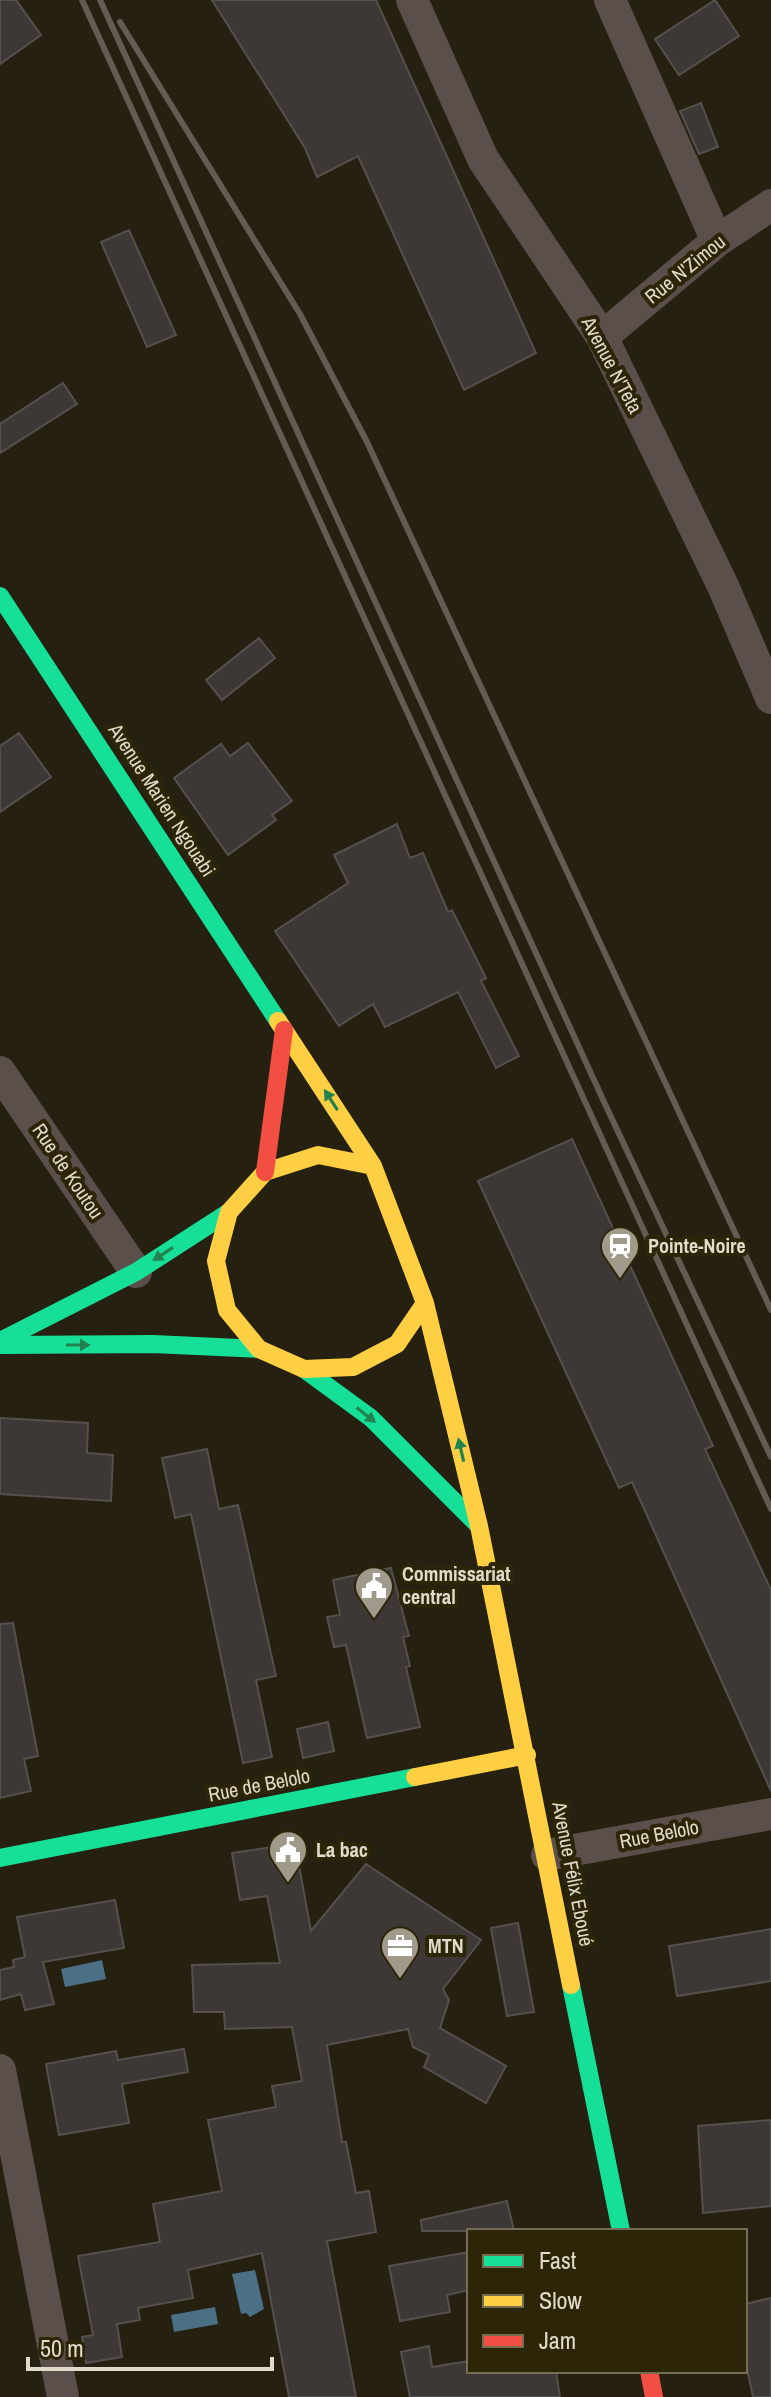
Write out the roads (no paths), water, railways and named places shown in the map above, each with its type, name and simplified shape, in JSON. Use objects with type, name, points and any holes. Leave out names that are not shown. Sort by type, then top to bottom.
[{"type":"main road","name":"Avenue Marien Ngouabi","points":[[0,596],[373,1166]]},
{"type":"main road","points":[[265,1172],[284,1030]]},
{"type":"main road","points":[[0,1343],[136,1272],[229,1212],[265,1172],[318,1155],[373,1166],[425,1303],[397,1344],[353,1367],[304,1369]]},
{"type":"main road","points":[[229,1212],[216,1261],[227,1310],[259,1349]]},
{"type":"main road","name":"Avenue Félix Eboué","points":[[425,1303],[479,1526],[621,2229]]},
{"type":"main road","points":[[0,1343],[153,1344],[259,1349],[304,1369],[371,1418],[479,1526]]},
{"type":"main road","name":"Rue de Belolo","points":[[0,1858],[527,1755]]},
{"type":"main road","points":[[649,2373],[654,2397]]},
{"type":"street","name":"Avenue N'Teta","points":[[412,0],[483,159],[602,337],[723,586],[771,698]]},
{"type":"street","points":[[610,0],[717,241]]},
{"type":"street","name":"Rue N'Zimou","points":[[602,337],[717,241],[771,205]]},
{"type":"street","name":"Rue de Koutou","points":[[0,1072],[136,1272]]},
{"type":"street","name":"Rue Belolo","points":[[547,1855],[771,1814]]},
{"type":"street","points":[[0,2070],[63,2397]]},
{"type":"water","points":[[102,1960],[106,1979],[65,1987],[61,1969]]},
{"type":"water","points":[[255,2270],[264,2309],[250,2317],[246,2313],[241,2314],[232,2274]]},
{"type":"water","points":[[215,2307],[218,2324],[174,2332],[171,2315]]},
{"type":"railway","points":[[82,0],[771,1509]]},
{"type":"railway","points":[[100,0],[605,1104],[771,1457]]},
{"type":"railway","points":[[120,22],[300,314],[367,442],[771,1310]]},
{"type":"place","name":"Pointe-Noire","points":[[620,1280]]},
{"type":"place","name":"Commissariat central","points":[[374,1620]]},
{"type":"place","name":"La bac","points":[[288,1884]]},
{"type":"place","name":"MTN","points":[[400,1980]]}]
